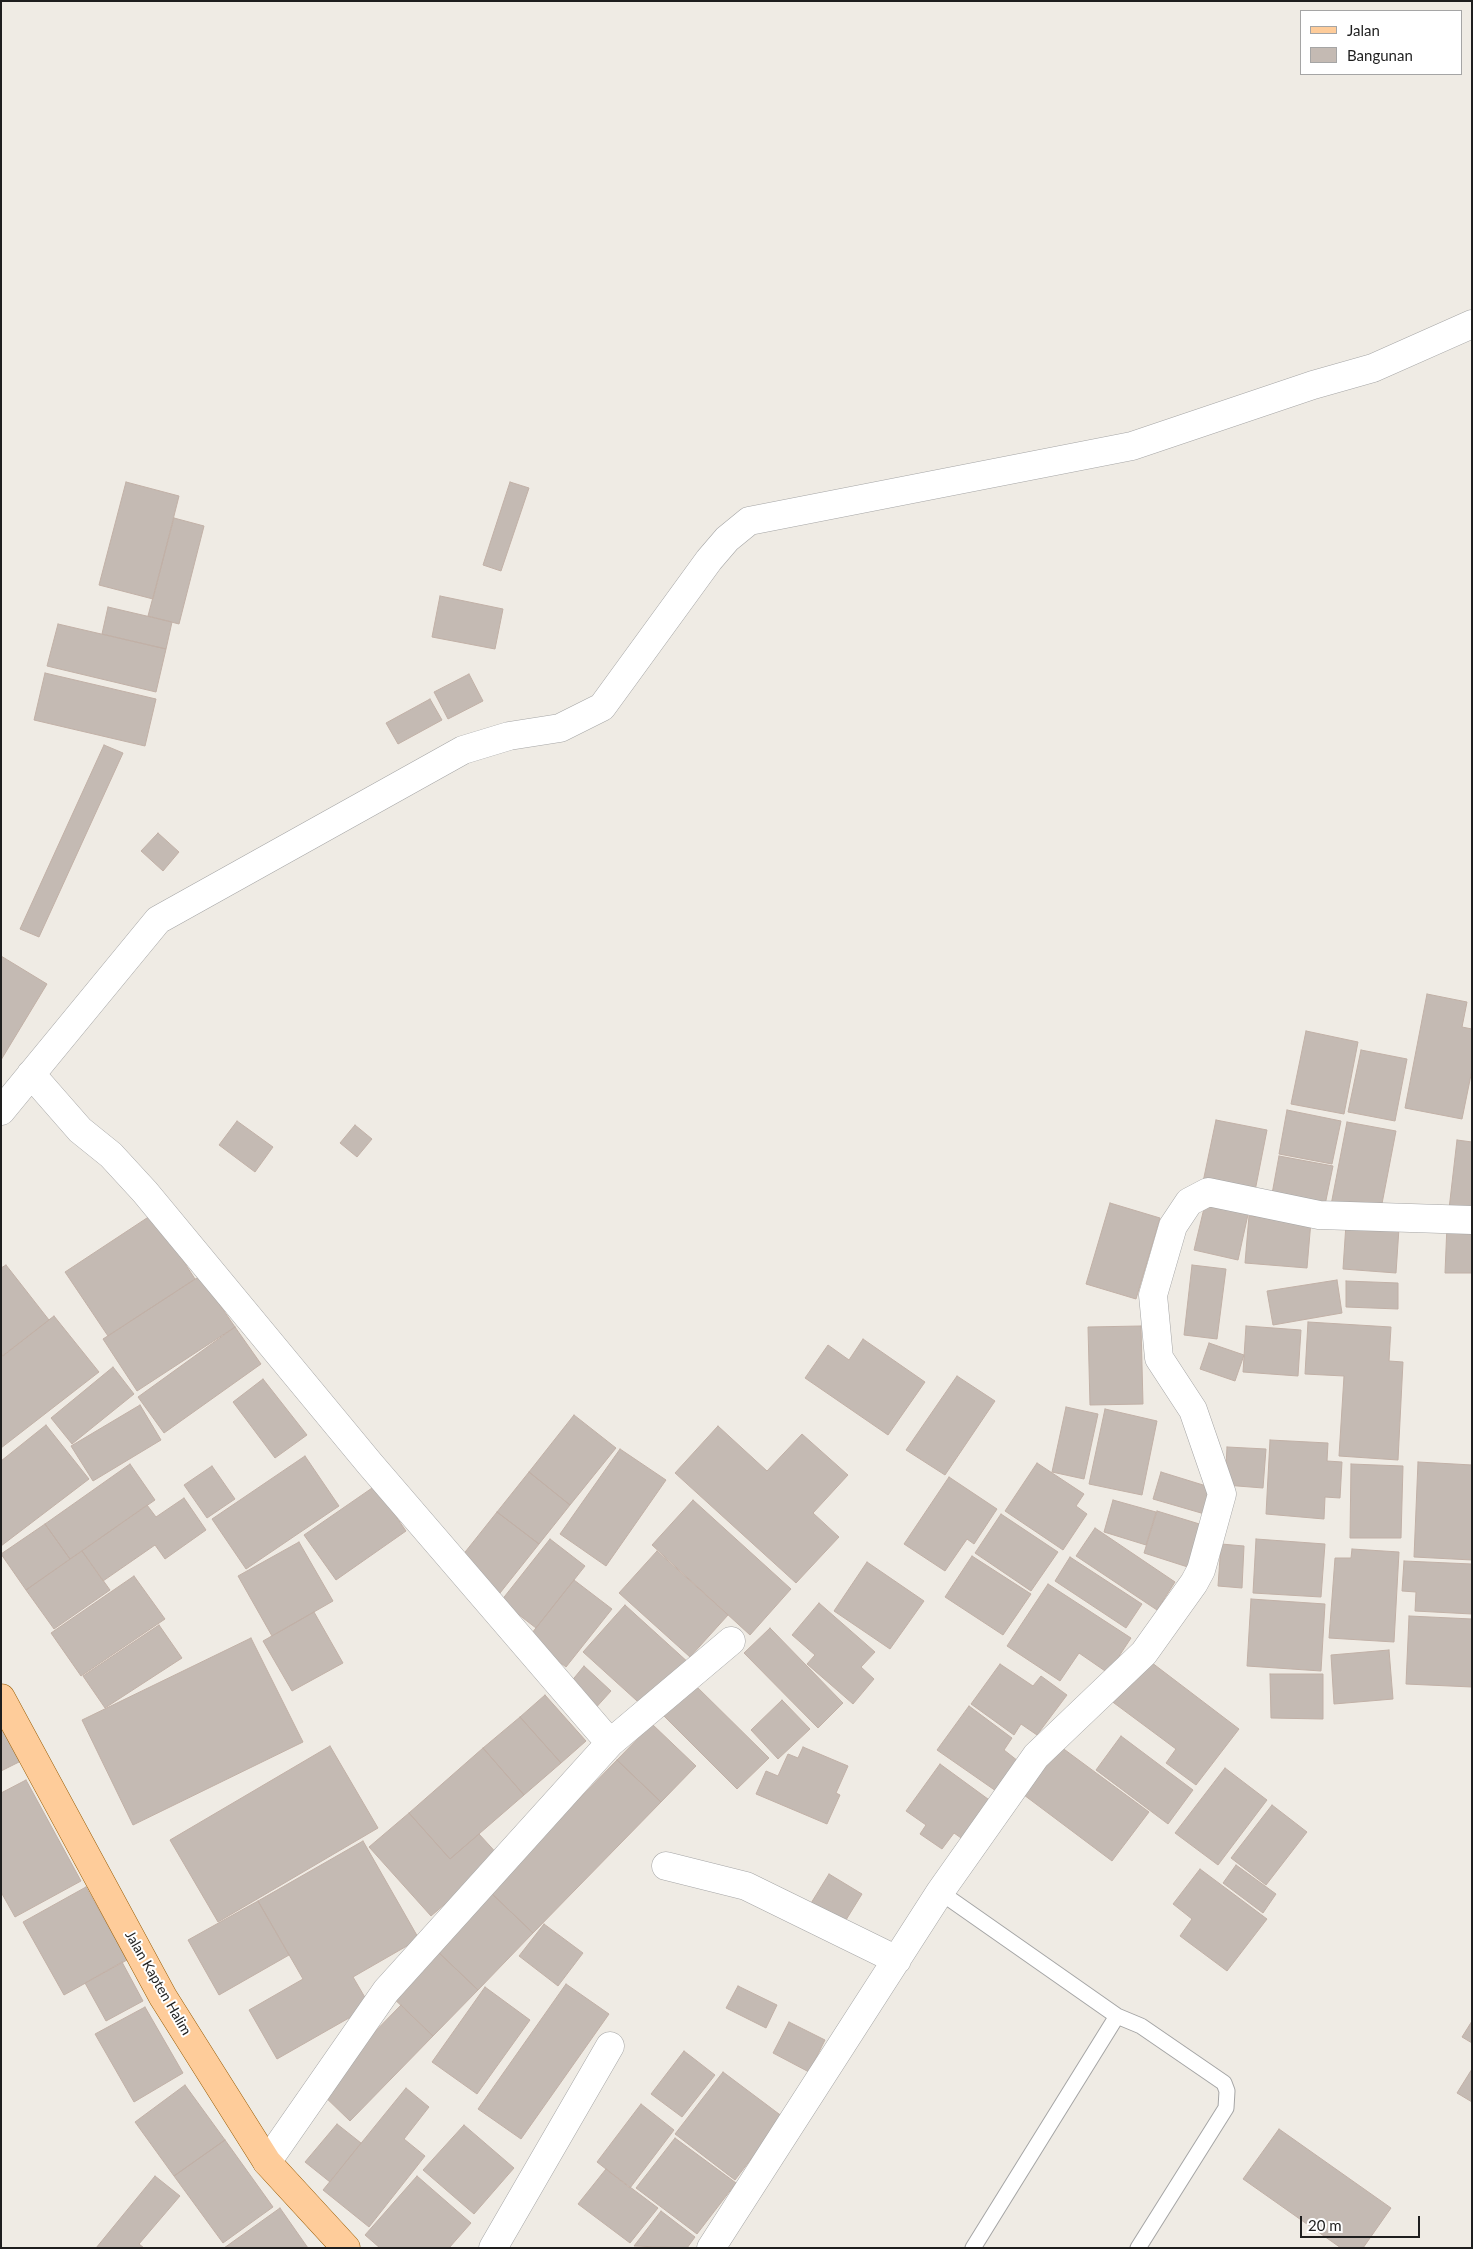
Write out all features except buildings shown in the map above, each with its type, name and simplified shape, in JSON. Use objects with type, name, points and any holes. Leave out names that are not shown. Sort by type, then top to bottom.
[{"type":"main road","name":"Jalan Kapten Halim","points":[[1,1698],[163,1997],[267,2162],[346,2248]]},
{"type":"street","points":[[1,1111],[158,920],[463,750],[509,736],[560,728],[602,707],[709,560],[726,539],[749,522],[1132,446],[1314,385],[1373,368],[1472,324]]},
{"type":"street","points":[[31,1074],[80,1130],[111,1155],[145,1192],[370,1464],[610,1743]]},
{"type":"street","points":[[711,2248],[940,1892],[1036,1756],[1144,1653],[1194,1584],[1201,1570],[1222,1494],[1193,1410],[1159,1358],[1153,1295],[1173,1226],[1189,1202],[1208,1192],[1319,1214],[1472,1220]]},
{"type":"street","points":[[267,2162],[386,1991],[610,1743],[731,1641]]},
{"type":"street","points":[[666,1866],[746,1886],[897,1960]]},
{"type":"street","points":[[493,2248],[610,2046]]},
{"type":"lane","points":[[940,1892],[1117,2016],[1141,2026],[1224,2084],[1227,2091],[1226,2108],[1138,2248]]},
{"type":"lane","points":[[973,2248],[1117,2016]]}]
